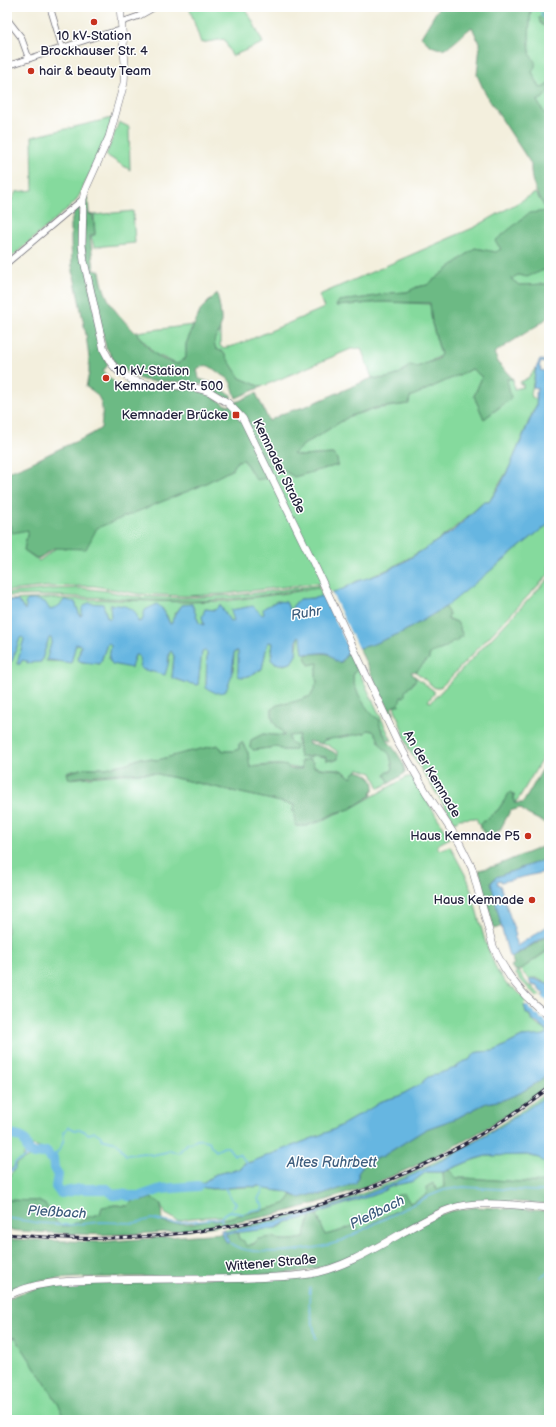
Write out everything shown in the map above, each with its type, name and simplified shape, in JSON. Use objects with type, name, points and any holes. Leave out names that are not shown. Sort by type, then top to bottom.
[{"type":"main road","name":"Kemnader Straße","points":[[120,7],[126,73],[109,137],[86,188],[83,199],[82,245],[84,261],[104,350],[111,364],[125,376],[137,382],[150,385],[189,386],[206,391],[217,395],[241,415],[362,666]]},
{"type":"main road","name":"An der Kemnade","points":[[362,666],[400,747],[426,792],[454,834],[466,858],[476,880],[493,946],[502,966],[531,1001],[549,1016]]},
{"type":"main road","name":"Wittener Straße","points":[[7,1296],[23,1288],[51,1282],[122,1279],[223,1279],[308,1274],[326,1270],[355,1258],[450,1209],[482,1204],[549,1208]]},
{"type":"street","points":[[50,7],[62,47]]},
{"type":"street","points":[[122,22],[139,16],[155,7]]},
{"type":"street","points":[[7,19],[21,37],[29,59]]},
{"type":"street","points":[[7,66],[62,47],[122,30]]},
{"type":"street","points":[[7,264],[83,199]]},
{"type":"green space","points":[[189,7],[244,7],[263,43],[232,56],[224,39],[201,43]]},
{"type":"green space","points":[[439,7],[530,7],[529,47],[535,63],[532,72],[540,88],[545,87],[549,82],[549,95],[547,93],[543,98],[537,101],[545,114],[549,114],[549,268],[527,277],[518,275],[511,279],[519,285],[549,284],[549,316],[541,323],[494,353],[499,364],[513,379],[507,379],[511,398],[484,419],[474,396],[482,377],[472,369],[410,397],[409,404],[375,408],[350,416],[305,444],[293,454],[301,456],[333,454],[337,459],[338,465],[294,477],[272,464],[267,478],[256,480],[244,460],[237,461],[233,469],[198,487],[97,528],[86,549],[54,548],[38,559],[24,550],[28,530],[12,533],[9,523],[7,523],[7,472],[27,465],[64,446],[86,437],[101,428],[102,409],[100,399],[86,387],[89,373],[89,358],[86,335],[72,266],[71,223],[74,211],[80,204],[79,224],[101,350],[108,365],[103,371],[118,386],[119,391],[125,389],[128,382],[142,386],[190,389],[206,393],[228,406],[256,393],[269,421],[284,413],[307,406],[372,378],[388,378],[402,372],[410,365],[417,367],[438,359],[441,354],[432,323],[430,303],[383,302],[336,306],[339,301],[407,292],[417,287],[427,285],[475,248],[496,252],[501,249],[495,241],[529,213],[547,211],[535,189],[531,164],[486,95],[477,75],[480,45],[472,27],[454,43],[443,49],[436,48],[421,37]]},
{"type":"green space","points":[[530,7],[549,7],[549,14],[543,13],[540,23],[549,29],[549,82],[545,87],[540,88],[532,72],[535,67],[530,54]]},
{"type":"green space","points":[[543,13],[549,14],[549,29],[540,23],[539,18]]},
{"type":"green space","points":[[547,93],[549,94],[549,114],[545,114],[537,101],[543,98]]},
{"type":"green space","points":[[112,118],[107,136],[75,202],[7,261],[7,208],[16,192],[33,190],[32,137]]},
{"type":"green space","points":[[119,122],[129,127],[130,170],[106,155]]},
{"type":"green space","points":[[535,193],[548,211],[495,241],[501,249],[496,253],[475,248],[427,285],[417,287],[407,292],[339,301],[336,306],[383,302],[430,304],[432,324],[441,355],[437,358],[417,367],[410,365],[402,372],[388,378],[372,378],[361,348],[351,349],[261,387],[240,378],[223,352],[216,349],[213,342],[220,330],[220,345],[222,348],[233,346],[324,308],[319,295],[475,227]]},
{"type":"green space","points":[[85,198],[88,198],[89,214],[93,215],[95,234],[90,236],[94,270],[100,271],[104,291],[112,306],[122,319],[157,356],[177,364],[186,358],[186,344],[201,309],[217,293],[221,325],[214,342],[216,349],[223,352],[240,378],[261,387],[236,398],[231,383],[227,378],[209,366],[204,366],[197,369],[199,379],[209,382],[231,395],[231,398],[227,398],[203,385],[189,382],[143,380],[128,373],[116,364],[106,347],[96,307],[84,244]]},
{"type":"green space","points":[[133,211],[135,243],[94,247],[91,236],[95,235],[94,215]]},
{"type":"green space","points":[[547,267],[549,268],[549,284],[519,285],[510,278],[518,275],[527,276]]},
{"type":"green space","points":[[193,325],[186,344],[186,358],[177,364],[155,354],[136,332]]},
{"type":"green space","points":[[536,368],[531,394],[532,397],[537,400],[536,406],[510,466],[489,502],[484,502],[452,530],[428,547],[391,568],[366,579],[357,581],[343,589],[332,593],[317,583],[224,594],[185,596],[138,594],[94,586],[45,587],[7,591],[7,523],[28,530],[24,550],[39,561],[56,548],[96,528],[198,487],[233,469],[237,461],[244,460],[252,474],[272,464],[294,477],[338,465],[337,459],[333,454],[301,456],[293,454],[305,444],[350,416],[375,409],[408,404],[410,397],[472,369],[482,377],[474,396],[484,419],[509,399],[506,379],[513,379],[514,389],[523,387],[523,384],[520,384],[520,382],[527,379]]},
{"type":"green space","points":[[549,524],[549,574],[440,688],[435,688],[416,672],[427,661],[431,653],[445,648],[453,641],[463,636],[457,622],[448,618],[449,614],[445,607]]},
{"type":"green space","points":[[549,578],[549,747],[515,803],[514,795],[510,792],[498,810],[479,825],[476,818],[459,819],[455,822],[409,750],[394,706],[409,687],[415,682],[416,679],[412,674],[434,691],[434,694],[428,701],[431,702]]},
{"type":"green space","points":[[318,585],[319,587],[205,601],[7,596],[7,593],[81,588],[108,591],[132,596],[183,598],[237,595]]},
{"type":"green space","points":[[319,588],[323,596],[299,599],[292,607],[294,613],[290,611],[286,602],[277,601],[264,608],[264,615],[262,616],[252,607],[232,610],[234,621],[230,621],[215,610],[205,609],[204,625],[199,623],[192,604],[182,605],[170,624],[162,608],[138,622],[110,613],[112,617],[110,619],[107,617],[105,610],[80,616],[75,602],[62,604],[54,610],[50,610],[47,606],[26,607],[26,611],[18,601],[7,600],[48,598],[184,602],[226,601]]},
{"type":"green space","points":[[445,607],[449,614],[448,619],[457,622],[463,636],[458,638],[456,642],[453,641],[445,648],[431,653],[429,659],[417,671],[411,672],[416,679],[405,692],[404,697],[401,697],[399,705],[391,708],[394,714],[392,715],[359,648],[403,632]]},
{"type":"green space","points":[[299,636],[301,638],[303,653],[307,654],[305,657],[309,665],[318,663],[316,673],[317,683],[311,696],[294,702],[277,705],[272,709],[273,720],[284,734],[283,736],[263,734],[251,740],[250,747],[253,750],[277,747],[283,750],[295,750],[295,745],[290,742],[288,736],[299,735],[297,741],[300,757],[311,757],[311,755],[324,756],[326,760],[334,761],[338,759],[338,752],[328,745],[321,744],[324,740],[365,733],[368,730],[373,731],[380,744],[390,755],[393,768],[385,775],[390,783],[379,788],[372,773],[359,769],[351,778],[346,773],[338,769],[320,768],[314,766],[313,762],[309,759],[301,761],[302,769],[283,765],[250,767],[248,753],[242,742],[239,744],[239,749],[233,751],[224,751],[218,745],[158,760],[141,758],[128,763],[106,768],[85,768],[67,772],[69,779],[122,774],[153,773],[294,805],[293,811],[296,826],[306,826],[350,809],[407,777],[412,777],[450,838],[437,845],[439,850],[450,846],[468,880],[485,941],[497,971],[507,985],[515,989],[531,1005],[524,1006],[529,1016],[547,1033],[542,1036],[522,1037],[494,1051],[475,1053],[469,1060],[455,1068],[428,1077],[419,1085],[399,1096],[382,1101],[335,1129],[251,1162],[244,1163],[241,1169],[216,1174],[199,1185],[173,1186],[156,1190],[148,1189],[138,1195],[124,1193],[115,1194],[108,1187],[101,1186],[61,1190],[58,1184],[59,1173],[54,1157],[49,1151],[33,1146],[27,1154],[25,1151],[23,1158],[15,1163],[13,1168],[7,1171],[7,663],[12,661],[20,638],[22,637],[24,639],[17,664],[20,664],[22,660],[41,662],[49,638],[52,640],[47,661],[71,662],[76,644],[81,645],[78,657],[81,662],[100,664],[107,644],[109,643],[111,645],[109,659],[134,661],[135,654],[139,656],[140,663],[166,668],[169,661],[169,653],[171,651],[174,656],[172,678],[198,685],[202,652],[205,650],[207,652],[206,688],[233,671],[234,653],[238,651],[238,676],[249,676],[262,669],[269,642],[273,643],[271,653],[275,663],[284,665],[291,663],[296,655]]},
{"type":"green space","points":[[348,652],[358,668],[353,676],[357,691],[369,711],[380,720],[380,726],[383,732],[404,766],[405,773],[390,783],[385,775],[387,772],[391,772],[393,768],[390,755],[380,744],[373,731],[368,730],[365,733],[324,740],[321,744],[308,741],[308,743],[320,746],[338,755],[338,759],[334,760],[326,760],[326,757],[311,755],[311,757],[305,756],[300,758],[298,741],[299,735],[288,736],[290,742],[295,745],[295,750],[283,750],[277,747],[253,750],[250,747],[251,740],[263,734],[284,736],[273,721],[272,709],[277,705],[294,702],[311,696],[317,683],[316,673],[318,663],[309,665],[305,657],[307,654],[328,654],[337,661],[342,662]]},
{"type":"green space","points":[[358,668],[392,741],[387,739],[379,724],[380,720],[371,714],[362,702],[353,680],[354,673]]},
{"type":"green space","points":[[242,742],[248,753],[250,767],[281,765],[287,766],[290,769],[302,769],[301,761],[309,759],[313,762],[314,767],[342,771],[351,778],[357,771],[364,773],[372,779],[374,789],[371,792],[372,795],[350,809],[335,813],[306,826],[296,826],[293,811],[294,805],[153,773],[122,773],[69,779],[67,773],[85,768],[106,768],[128,763],[141,758],[158,760],[218,745],[223,751],[233,751],[239,749],[239,744]]},
{"type":"green space","points":[[549,758],[549,825],[527,814],[520,808],[510,811],[500,830],[487,836],[479,825],[498,810],[510,792],[514,795],[514,803],[523,803]]},
{"type":"green space","points":[[549,844],[549,858],[496,877],[491,882],[501,924],[500,927],[494,929],[479,870],[495,866]]},
{"type":"green space","points":[[549,935],[549,949],[519,971],[514,970],[511,966],[514,964],[511,958]]},
{"type":"green space","points":[[549,950],[549,984],[536,978],[531,978],[530,980],[520,970]]},
{"type":"green space","points":[[518,971],[529,986],[533,987],[539,995],[543,996],[543,998],[538,998],[523,983],[515,973]]},
{"type":"green space","points":[[549,1072],[549,1085],[504,1117],[455,1146],[405,1171],[353,1191],[299,1208],[244,1221],[189,1230],[118,1235],[7,1230],[7,1200],[38,1201],[46,1205],[55,1221],[62,1226],[70,1226],[85,1218],[100,1214],[102,1207],[115,1205],[128,1206],[135,1198],[143,1201],[151,1198],[161,1204],[162,1222],[169,1224],[192,1223],[210,1219],[224,1219],[276,1207],[286,1203],[292,1195],[300,1198],[314,1194],[322,1195],[358,1177],[358,1173],[365,1163],[383,1156],[426,1129],[457,1118],[486,1103],[503,1100],[520,1093],[538,1082]]},
{"type":"green space","points":[[549,1090],[549,1094],[502,1126],[453,1155],[401,1180],[375,1191],[318,1211],[271,1223],[224,1232],[224,1229],[268,1221],[312,1210],[374,1189],[405,1176],[466,1145],[496,1127]]},
{"type":"green space","points":[[47,1154],[52,1164],[55,1176],[57,1176],[55,1185],[57,1192],[67,1195],[77,1191],[96,1193],[106,1191],[113,1197],[122,1195],[135,1197],[147,1194],[150,1195],[167,1190],[174,1191],[198,1186],[211,1189],[264,1186],[265,1189],[287,1192],[292,1195],[286,1203],[276,1207],[224,1219],[221,1216],[191,1218],[177,1221],[164,1213],[161,1204],[151,1198],[143,1201],[135,1198],[128,1206],[115,1205],[102,1207],[100,1214],[85,1218],[69,1226],[62,1226],[55,1221],[46,1205],[38,1201],[7,1200],[8,1179],[15,1169],[16,1164],[32,1155]]},
{"type":"green space","points":[[527,1155],[539,1158],[546,1165],[549,1164],[549,1182],[457,1178],[449,1170],[486,1156]]},
{"type":"green space","points":[[449,1170],[457,1178],[549,1182],[549,1204],[493,1201],[465,1203],[451,1206],[438,1210],[356,1255],[321,1267],[303,1271],[242,1275],[60,1279],[46,1280],[20,1286],[7,1291],[7,1239],[99,1242],[222,1233],[229,1242],[225,1234],[237,1231],[239,1239],[244,1241],[246,1246],[254,1244],[258,1239],[272,1237],[280,1240],[304,1238],[310,1217],[317,1215],[325,1235],[355,1225],[360,1231],[379,1219],[400,1209],[396,1196],[404,1193],[410,1203],[427,1195],[426,1187],[433,1183],[437,1190],[444,1187],[443,1172]]},
{"type":"green space","points":[[426,1172],[443,1172],[444,1187],[437,1190],[433,1183],[427,1195],[410,1203],[396,1196],[400,1209],[379,1219],[360,1231],[355,1225],[325,1235],[317,1215],[323,1211],[380,1193],[396,1185],[414,1181]]},
{"type":"green space","points":[[476,1207],[549,1211],[549,1420],[67,1420],[56,1400],[15,1337],[7,1340],[7,1300],[15,1295],[48,1285],[322,1273],[439,1215],[451,1211]]},
{"type":"green space","points":[[310,1217],[304,1238],[280,1240],[272,1237],[246,1246],[239,1239],[237,1231],[272,1229],[280,1227],[287,1222]]},
{"type":"green space","points":[[15,1337],[56,1400],[67,1420],[7,1420],[7,1341]]},
{"type":"water","name":"Ruhr","points":[[540,360],[549,360],[548,364],[541,362],[539,367],[541,368],[540,370],[549,372],[549,524],[447,606],[403,632],[371,645],[349,651],[341,662],[334,660],[328,653],[303,653],[301,638],[299,636],[297,639],[296,655],[291,663],[278,664],[271,660],[273,643],[269,642],[262,669],[244,677],[238,676],[238,651],[236,651],[234,653],[232,674],[225,692],[216,693],[206,688],[207,652],[205,651],[202,652],[198,685],[172,678],[174,656],[171,651],[169,653],[165,675],[141,669],[139,656],[137,655],[135,655],[131,668],[112,664],[109,659],[111,645],[109,643],[107,644],[100,664],[78,660],[81,646],[79,644],[76,644],[71,663],[49,660],[46,661],[52,640],[49,638],[41,662],[27,663],[27,661],[22,660],[20,664],[17,664],[24,639],[22,637],[20,638],[12,661],[7,663],[7,600],[18,601],[25,610],[25,603],[28,600],[45,602],[50,610],[54,609],[64,600],[75,602],[80,616],[82,615],[82,608],[88,603],[103,604],[107,617],[110,619],[110,605],[120,605],[133,610],[138,618],[138,622],[142,621],[145,610],[157,604],[164,611],[170,624],[182,605],[192,604],[199,623],[204,625],[202,617],[205,609],[215,610],[220,605],[230,621],[234,621],[231,610],[253,606],[262,615],[264,614],[264,608],[277,601],[286,602],[290,611],[294,613],[292,607],[299,599],[315,598],[343,589],[358,581],[380,574],[404,562],[453,531],[484,502],[489,502],[501,484],[510,466],[536,406],[537,388],[533,387],[536,368]]},
{"type":"water","points":[[549,858],[549,871],[501,882],[501,880],[497,881],[498,885],[500,885],[516,936],[514,937],[517,946],[549,925],[549,934],[511,957],[509,956],[506,947],[491,883],[496,877]]},
{"type":"water","name":"Altes Ruhrbett","points":[[532,979],[549,985],[549,1072],[538,1082],[520,1093],[503,1100],[486,1103],[457,1118],[426,1129],[383,1156],[365,1163],[358,1173],[356,1183],[322,1195],[314,1194],[300,1198],[287,1192],[265,1189],[264,1186],[212,1189],[198,1186],[216,1174],[241,1169],[244,1164],[335,1129],[382,1101],[399,1096],[419,1085],[428,1077],[455,1068],[462,1062],[469,1060],[475,1053],[494,1051],[522,1037],[545,1035],[547,1033],[546,1030],[533,1020],[529,1014],[526,1014],[524,1006],[543,996],[544,994],[537,986],[532,985],[529,981]]},
{"type":"water","points":[[549,1094],[549,1164],[547,1165],[539,1158],[527,1155],[486,1156],[443,1172],[426,1172],[414,1181],[396,1185],[380,1193],[323,1211],[310,1217],[287,1222],[276,1228],[225,1234],[230,1242],[227,1243],[222,1235],[221,1230],[224,1229],[225,1232],[318,1211],[349,1201],[402,1180],[453,1155],[477,1141]]},
{"type":"pier","points":[[331,591],[359,650],[351,653],[322,594]]},
{"type":"pier","points":[[543,996],[549,1004],[549,1023],[546,1023],[544,1019],[541,1019],[539,1015],[530,1010],[524,1003]]},
{"type":"waterway","points":[[540,8],[542,16],[549,22]]},
{"type":"waterway","points":[[49,1155],[53,1157],[60,1149],[64,1139],[63,1132],[69,1127],[75,1130],[82,1130],[89,1134],[95,1132],[101,1136],[101,1139],[117,1143],[126,1155],[145,1153],[152,1155],[170,1150],[178,1153],[188,1143],[200,1139],[209,1141],[211,1146],[216,1151],[224,1147],[228,1147],[234,1155],[239,1154],[247,1163]]},
{"type":"waterway","name":"Altes Ruhrbett","points":[[7,1134],[20,1137],[24,1140],[29,1152],[34,1154],[47,1152],[50,1158],[53,1158],[54,1168],[58,1175],[56,1187],[61,1193],[80,1189],[107,1189],[113,1195],[123,1194],[129,1196],[141,1196],[161,1189],[198,1186]]},
{"type":"waterway","points":[[10,1171],[14,1169],[15,1163],[24,1158],[29,1152]]},
{"type":"waterway","points":[[221,1218],[229,1211],[243,1214],[253,1210],[262,1209],[263,1205],[258,1199],[264,1188],[261,1185]]},
{"type":"waterway","name":"Pleßbach","points":[[228,1241],[237,1247],[265,1252],[300,1250],[341,1241],[427,1197],[444,1190],[463,1187],[549,1191]]},
{"type":"waterway","points":[[225,1188],[232,1200],[236,1203],[230,1211]]},
{"type":"waterway","name":"Pleßbach","points":[[7,1218],[39,1223],[70,1225],[101,1222],[134,1223],[152,1219],[172,1223],[221,1218],[222,1222]]},
{"type":"waterway","points":[[540,1277],[549,1271]]},
{"type":"waterway","points":[[310,1288],[309,1304],[316,1339]]},
{"type":"railway","points":[[7,1234],[79,1238],[151,1236],[222,1227],[293,1212],[361,1191],[427,1163],[490,1129],[549,1088]]},
{"type":"place","name":"10 kV-Station Brockhauser Str. 4","points":[[94,22]]},
{"type":"place","name":"hair & beauty Team","points":[[31,71]]},
{"type":"place","name":"10 kV-Station Kemnader Str. 500","points":[[106,378]]},
{"type":"place","name":"Kemnader Brücke","points":[[236,415]]},
{"type":"place","name":"Haus Kemnade P5","points":[[528,836]]},
{"type":"place","name":"Haus Kemnade","points":[[532,900]]}]
